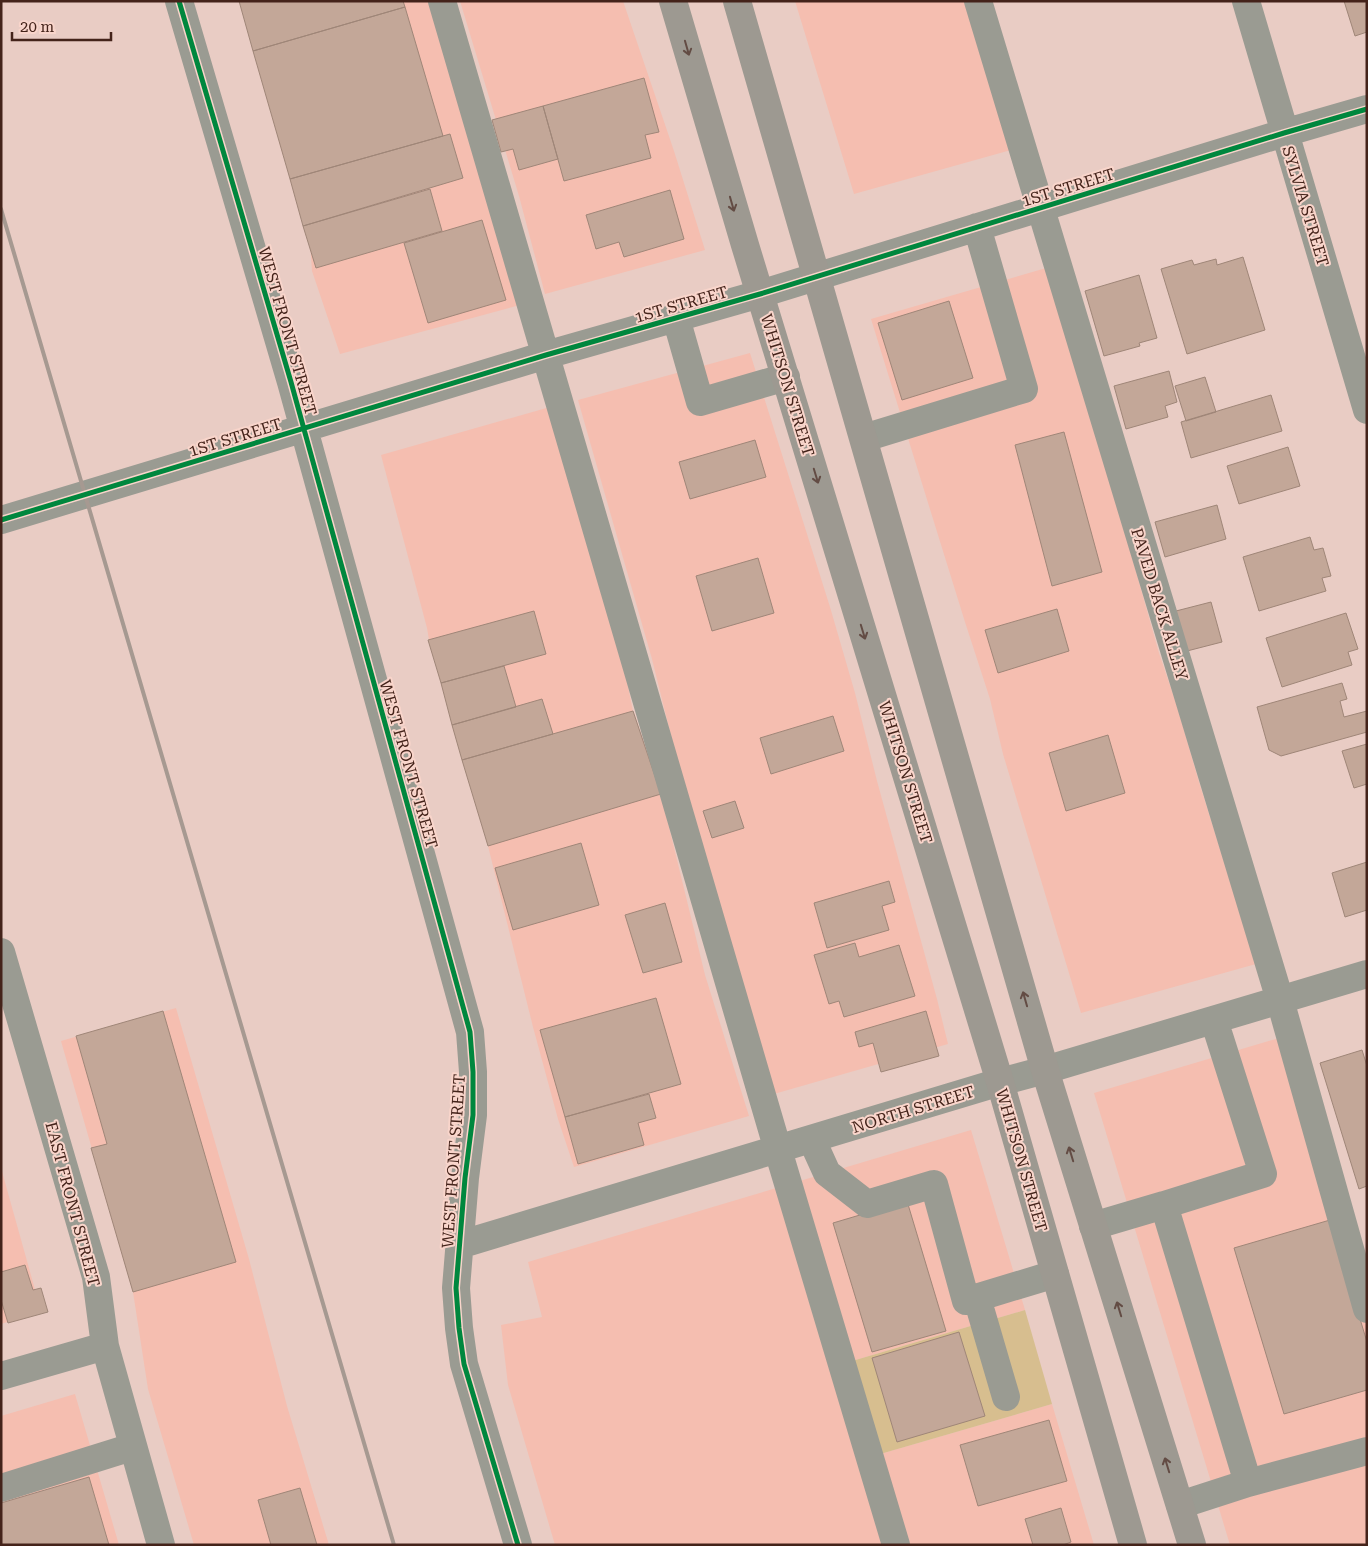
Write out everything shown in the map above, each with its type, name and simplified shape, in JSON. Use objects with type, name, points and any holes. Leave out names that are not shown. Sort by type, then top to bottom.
[{"type":"main road","name":"WHITSON STREET","points":[[673,1],[760,294],[1000,1082],[1133,1545]]},
{"type":"main road","points":[[737,1],[1045,1070],[1192,1545]]},
{"type":"street","name":"WEST FRONT STREET","points":[[179,1],[291,382],[470,1032],[473,1072],[473,1115],[456,1288],[459,1328],[464,1364],[518,1545]]},
{"type":"street","points":[[442,1],[778,1150],[896,1545]]},
{"type":"street","name":"PAVED BACK ALLEY","points":[[978,1],[1280,1000],[1367,1309]]},
{"type":"street","name":"SYLVIA STREET","points":[[1246,1],[1367,410]]},
{"type":"street","name":"1ST STREET","points":[[1,520],[546,355],[760,294],[1367,109]]},
{"type":"street","points":[[864,438],[1024,390],[977,228]]},
{"type":"street","points":[[676,318],[700,402],[786,377]]},
{"type":"street","name":"EAST FRONT STREET","points":[[1,952],[96,1277],[105,1346],[161,1545]]},
{"type":"street","name":"NORTH STREET","points":[[459,1245],[1367,974]]},
{"type":"street","points":[[1093,1226],[1263,1174],[1214,1020]]},
{"type":"street","points":[[812,1140],[827,1174],[867,1204],[934,1184],[966,1301],[1054,1274]]},
{"type":"street","points":[[1164,1205],[1248,1483]]},
{"type":"street","points":[[976,1298],[1006,1397]]},
{"type":"street","points":[[1,1376],[105,1346]]},
{"type":"street","points":[[1,1488],[132,1447]]},
{"type":"street","points":[[1180,1505],[1248,1483],[1367,1451]]},
{"type":"shaded area","points":[[245,1],[430,1],[520,305],[340,354],[312,271],[308,211]]},
{"type":"shaded area","points":[[460,1],[623,1],[674,151],[705,250],[545,294],[519,196]]},
{"type":"shaded area","points":[[795,1],[967,1],[1011,150],[854,194]]},
{"type":"shaded area","points":[[1046,268],[1092,416],[1159,653],[1256,964],[1081,1013],[1003,754],[990,699],[871,319]]},
{"type":"shaded area","points":[[750,353],[855,693],[948,1044],[767,1096],[652,659],[578,400]]},
{"type":"shaded area","points":[[550,407],[624,667],[633,711],[661,794],[705,975],[749,1116],[574,1167],[558,1119],[533,1027],[488,846],[429,640],[381,455]]},
{"type":"shaded area","points":[[176,1008],[249,1259],[287,1406],[329,1545],[194,1545],[148,1389],[133,1292],[61,1041]]},
{"type":"shaded area","points":[[1289,1035],[1367,1309],[1367,1545],[1230,1545],[1094,1093]]},
{"type":"shaded area","points":[[971,1130],[1025,1310],[842,1364],[870,1457],[1052,1404],[1094,1545],[555,1545],[508,1385],[501,1325],[542,1317],[528,1262]]},
{"type":"shaded area","points":[[1,1168],[41,1311],[1,1324]]},
{"type":"shaded area","points":[[1025,1310],[1052,1404],[870,1457],[842,1364]]},
{"type":"shaded area","points":[[75,1394],[119,1545],[1,1545],[1,1416]]},
{"type":"building","points":[[239,1],[403,1],[405,7],[253,51]]},
{"type":"building","points":[[1344,1],[1367,1],[1367,32],[1355,36]]},
{"type":"building","points":[[405,7],[443,136],[290,179],[253,51]]},
{"type":"building","points":[[644,78],[659,132],[645,135],[651,158],[564,181],[543,106]]},
{"type":"building","points":[[543,106],[558,159],[519,170],[513,149],[501,152],[492,120]]},
{"type":"building","points":[[450,134],[463,178],[303,226],[290,179]]},
{"type":"building","points":[[430,189],[442,231],[316,268],[303,226]]},
{"type":"building","points":[[670,190],[684,239],[624,257],[619,242],[596,249],[586,215]]},
{"type":"building","points":[[482,220],[506,300],[428,323],[404,243]]},
{"type":"building","points":[[1243,257],[1265,330],[1187,354],[1161,269],[1192,260],[1194,265],[1216,259],[1217,265]]},
{"type":"building","points":[[1139,275],[1157,338],[1139,343],[1140,346],[1104,356],[1085,291]]},
{"type":"building","points":[[949,301],[973,378],[902,400],[878,323]]},
{"type":"building","points":[[1169,371],[1177,402],[1165,406],[1168,417],[1126,429],[1114,386]]},
{"type":"building","points":[[1205,377],[1216,412],[1186,421],[1175,386]]},
{"type":"building","points":[[1271,395],[1282,431],[1191,458],[1181,422]]},
{"type":"building","points":[[1064,432],[1102,572],[1052,586],[1015,445]]},
{"type":"building","points":[[755,440],[766,477],[690,499],[679,462]]},
{"type":"building","points":[[1288,447],[1300,486],[1239,504],[1227,466]]},
{"type":"building","points":[[1217,505],[1226,539],[1165,557],[1155,522]]},
{"type":"building","points":[[1310,537],[1314,550],[1323,548],[1331,576],[1322,578],[1326,591],[1259,611],[1243,557]]},
{"type":"building","points":[[758,558],[774,613],[712,631],[696,576]]},
{"type":"building","points":[[1211,602],[1222,642],[1187,651],[1176,611]]},
{"type":"building","points":[[1057,609],[1069,651],[998,673],[985,630]]},
{"type":"building","points":[[534,611],[546,654],[441,683],[428,640]]},
{"type":"building","points":[[1346,613],[1358,649],[1348,652],[1352,665],[1282,687],[1266,638]]},
{"type":"building","points":[[504,666],[516,707],[452,725],[441,683]]},
{"type":"building","points":[[1342,683],[1347,699],[1340,701],[1344,717],[1367,711],[1367,732],[1281,756],[1269,750],[1257,707]]},
{"type":"building","points":[[542,699],[553,734],[462,760],[452,725]]},
{"type":"building","points":[[633,711],[661,794],[488,846],[462,760]]},
{"type":"building","points":[[833,716],[844,751],[771,774],[760,738]]},
{"type":"building","points":[[1108,735],[1125,793],[1066,811],[1049,753]]},
{"type":"building","points":[[1367,744],[1367,784],[1354,788],[1342,751]]},
{"type":"building","points":[[735,801],[744,828],[712,838],[703,811]]},
{"type":"building","points":[[581,843],[599,905],[513,930],[495,868]]},
{"type":"building","points":[[1367,862],[1367,910],[1345,917],[1332,873]]},
{"type":"building","points":[[889,881],[895,902],[882,906],[889,930],[827,948],[814,903]]},
{"type":"building","points":[[665,903],[682,962],[643,973],[625,915]]},
{"type":"building","points":[[855,943],[859,957],[899,945],[915,996],[844,1017],[839,1001],[829,1004],[814,955]]},
{"type":"building","points":[[656,998],[681,1084],[565,1117],[540,1030]]},
{"type":"building","points":[[163,1011],[236,1262],[133,1292],[91,1148],[107,1144],[76,1036]]},
{"type":"building","points":[[926,1011],[939,1056],[881,1072],[873,1043],[859,1047],[855,1032]]},
{"type":"building","points":[[1362,1050],[1367,1066],[1367,1186],[1359,1189],[1320,1063]]},
{"type":"building","points":[[649,1094],[656,1118],[638,1123],[644,1145],[578,1164],[565,1117]]},
{"type":"building","points":[[907,1201],[946,1331],[872,1352],[833,1223]]},
{"type":"building","points":[[1330,1220],[1367,1342],[1367,1390],[1284,1414],[1234,1248]]},
{"type":"building","points":[[25,1265],[33,1290],[41,1288],[48,1312],[8,1323],[1,1300],[1,1272]]},
{"type":"building","points":[[959,1332],[985,1416],[897,1442],[872,1358]]},
{"type":"building","points":[[1049,1420],[1067,1481],[978,1506],[960,1445]]},
{"type":"building","points":[[89,1477],[109,1545],[1,1545],[1,1503]]},
{"type":"building","points":[[300,1488],[317,1545],[271,1545],[258,1500]]},
{"type":"building","points":[[1061,1508],[1071,1542],[1063,1545],[1033,1545],[1025,1519]]},
{"type":"railway","points":[[1,209],[394,1545]]},
{"type":"cycle path","points":[[179,1],[291,382],[470,1032],[473,1072],[473,1115],[465,1178],[456,1288],[459,1328],[464,1364],[518,1545]]},
{"type":"cycle path","points":[[1,520],[546,355],[760,294],[1367,109]]}]
